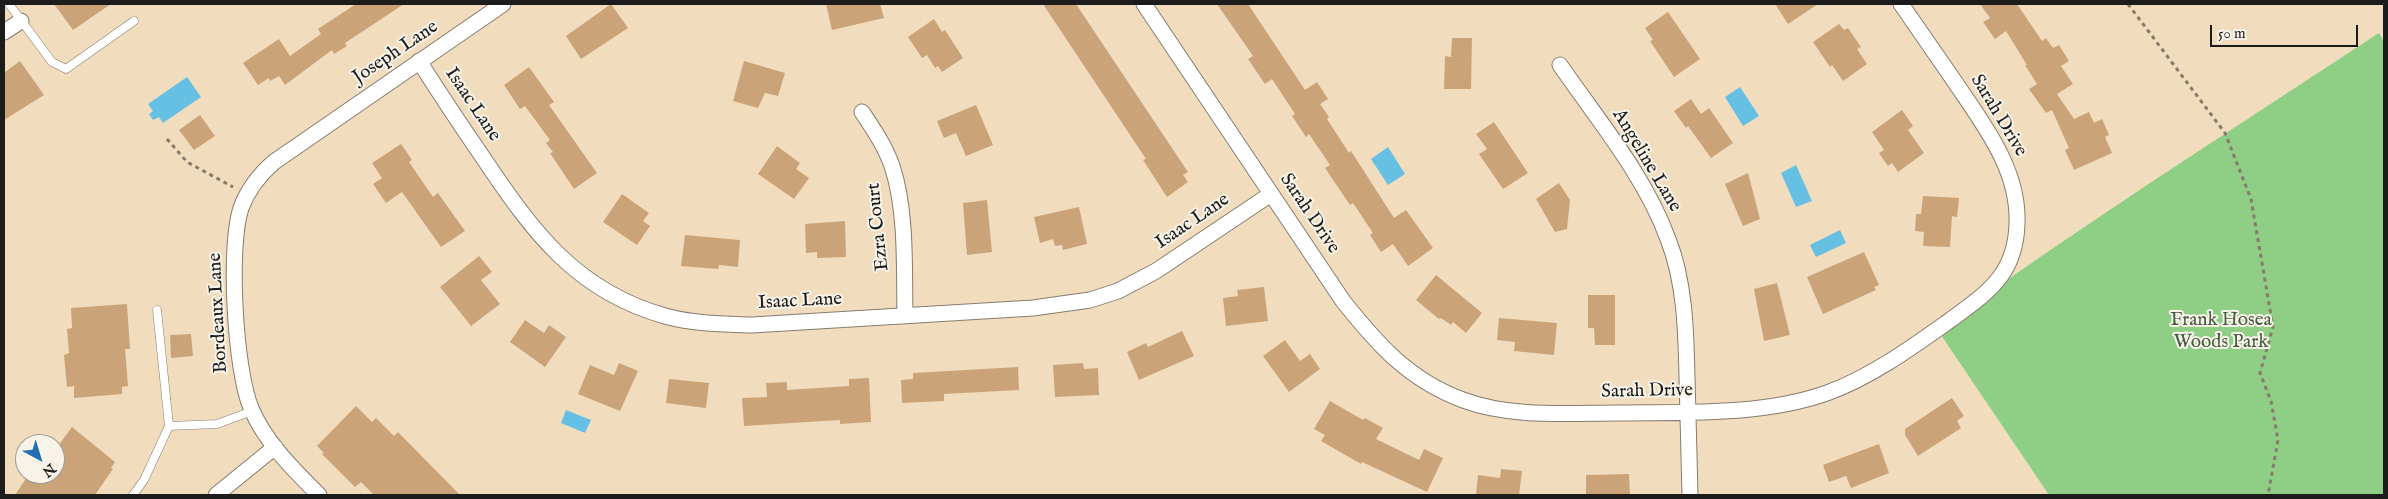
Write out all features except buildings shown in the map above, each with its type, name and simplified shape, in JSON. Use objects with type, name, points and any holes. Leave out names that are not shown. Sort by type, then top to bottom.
[{"type":"street","name":"Joseph Lane","points":[[311,134],[503,4]]},
{"type":"street","name":"Sarah Drive","points":[[1144,4],[1343,301],[1371,336],[1402,367],[1438,390],[1465,401],[1493,408],[1522,412],[1688,412],[1758,408],[1802,400],[1829,392],[1869,373],[1937,329],[1989,292],[2007,266],[2012,252],[2017,224],[2015,195],[2007,167],[1986,128],[1901,4]]},
{"type":"street","points":[[4,32],[20,21]]},
{"type":"street","name":"Isaac Lane","points":[[419,61],[516,208],[544,242],[565,262],[600,288],[638,307],[656,313],[708,323],[752,325],[905,316],[1033,308],[1090,300],[1118,291],[1156,271],[1272,194]]},
{"type":"street","name":"Angeline Lane","points":[[1560,65],[1626,160],[1649,198],[1668,238],[1677,266],[1686,325],[1690,495]]},
{"type":"street","name":"Ezra Court","points":[[862,112],[880,138],[889,160],[899,197],[905,316]]},
{"type":"street","name":"Bordeaux Lane","points":[[311,134],[263,172],[246,195],[238,222],[235,251],[241,369],[252,411],[275,447],[319,495]]},
{"type":"street","points":[[216,495],[275,447]]},
{"type":"lane","points":[[9,4],[52,62],[66,69],[134,21]]},
{"type":"lane","points":[[133,495],[144,480],[169,426],[156,310]]},
{"type":"lane","points":[[169,426],[217,424],[252,411]]},
{"type":"path","points":[[2128,4],[2225,134],[2250,200],[2273,327],[2260,373],[2271,401],[2278,440],[2268,495]]},
{"type":"path","points":[[167,139],[187,162],[246,195]]},
{"type":"green space","name":"Frank Hosea Woods Park","points":[[2379,33],[2384,42],[2384,495],[2049,495],[1937,329],[2101,216]]},
{"type":"water","points":[[187,77],[201,97],[163,123],[159,117],[153,120],[149,114],[153,111],[148,104]]},
{"type":"water","points":[[1740,87],[1759,116],[1743,126],[1725,97]]},
{"type":"water","points":[[1388,147],[1405,174],[1388,185],[1371,159]]},
{"type":"water","points":[[1796,165],[1812,201],[1796,207],[1781,173]]},
{"type":"water","points":[[1840,230],[1846,243],[1816,257],[1810,245]]},
{"type":"water","points":[[566,410],[591,420],[585,433],[561,423]]}]
